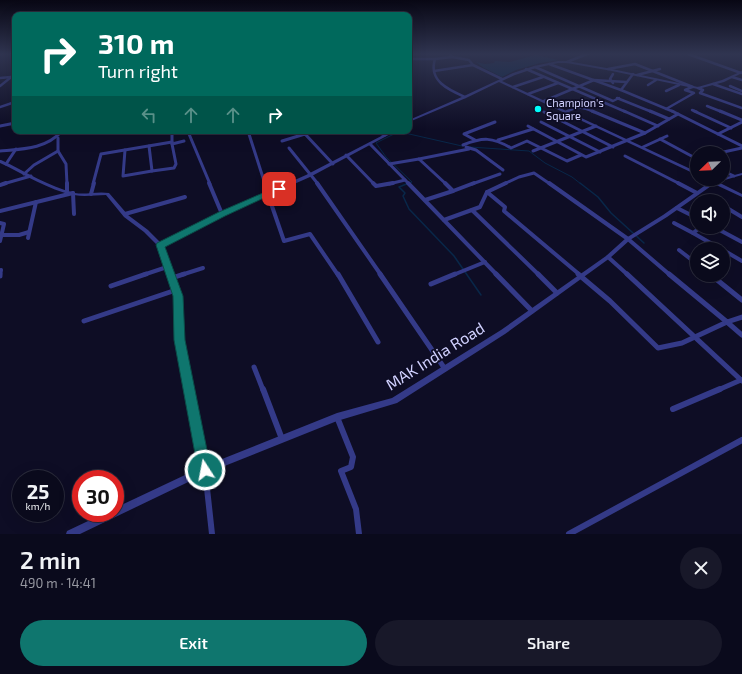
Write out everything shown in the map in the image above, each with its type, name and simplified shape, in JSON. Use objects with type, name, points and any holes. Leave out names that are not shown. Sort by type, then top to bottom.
[{"type":"street","points":[[0,86],[2,86],[9,79]]},
{"type":"street","points":[[435,79],[442,85],[465,97]]},
{"type":"street","points":[[513,87],[537,79]]},
{"type":"street","points":[[548,79],[658,126]]},
{"type":"street","points":[[562,79],[612,101],[618,98],[669,119]]},
{"type":"street","points":[[591,79],[678,114],[742,147]]},
{"type":"street","points":[[621,90],[628,79]]},
{"type":"street","points":[[652,79],[698,88],[703,90],[700,92],[742,108]]},
{"type":"street","points":[[672,79],[692,87]]},
{"type":"street","points":[[698,88],[727,79]]},
{"type":"street","points":[[412,120],[501,80],[690,171]]},
{"type":"street","points":[[544,101],[594,80],[626,82]]},
{"type":"street","points":[[610,80],[614,85],[613,88]]},
{"type":"street","points":[[648,85],[656,80]]},
{"type":"street","points":[[718,82],[742,91]]},
{"type":"street","points":[[528,94],[558,83]]},
{"type":"street","points":[[714,84],[742,94]]},
{"type":"street","points":[[666,91],[679,85]]},
{"type":"street","points":[[666,109],[694,94],[686,90],[692,87]]},
{"type":"street","points":[[0,107],[12,103]]},
{"type":"street","points":[[707,106],[742,121]]},
{"type":"street","points":[[566,112],[576,107],[584,108],[645,133]]},
{"type":"street","points":[[692,110],[731,128]]},
{"type":"street","points":[[544,112],[612,146]]},
{"type":"street","points":[[528,126],[581,155],[589,157],[645,133],[678,114]]},
{"type":"street","points":[[718,134],[742,121]]},
{"type":"street","points":[[475,140],[464,134],[495,122]]},
{"type":"street","points":[[541,122],[600,152]]},
{"type":"street","points":[[0,126],[12,124]]},
{"type":"street","points":[[533,151],[596,126]]},
{"type":"street","points":[[498,140],[533,129]]},
{"type":"street","points":[[58,151],[58,138],[60,134]]},
{"type":"street","points":[[126,150],[123,176],[168,169],[175,166],[172,134]]},
{"type":"street","points":[[189,134],[222,214]]},
{"type":"street","points":[[249,134],[275,218],[284,241],[310,234],[330,261],[378,342]]},
{"type":"street","points":[[282,141],[299,134]]},
{"type":"street","points":[[306,134],[333,164]]},
{"type":"street","points":[[160,245],[222,214],[333,164],[346,155],[385,135]]},
{"type":"street","points":[[643,148],[667,136]]},
{"type":"street","points":[[0,151],[38,146],[58,138]]},
{"type":"street","points":[[468,149],[463,145],[475,140],[490,138],[498,140],[511,148],[527,141],[567,161],[581,155]]},
{"type":"street","points":[[660,139],[690,155]]},
{"type":"street","points":[[91,194],[101,154],[184,141]]},
{"type":"street","points":[[370,144],[532,311]]},
{"type":"street","points":[[149,146],[152,171]]},
{"type":"street","points":[[730,150],[742,147]]},
{"type":"street","points":[[289,148],[333,205],[445,369]]},
{"type":"street","points":[[6,164],[16,149]]},
{"type":"street","points":[[389,164],[468,149],[476,150],[502,172],[453,191],[424,200]]},
{"type":"street","points":[[24,174],[34,165],[58,151]]},
{"type":"street","points":[[58,151],[63,155],[66,166],[68,178],[67,191]]},
{"type":"street","points":[[346,155],[376,186],[383,186],[405,180]]},
{"type":"street","points":[[625,156],[697,193]]},
{"type":"street","points":[[419,159],[453,191]]},
{"type":"street","points":[[0,162],[24,174],[73,193],[83,195],[107,194],[125,214],[160,245],[178,296],[180,340],[205,470],[212,534]]},
{"type":"street","points":[[444,220],[480,207],[487,192],[519,177],[534,173],[632,236],[630,242],[742,335]]},
{"type":"street","points":[[730,174],[734,176]]},
{"type":"street","name":"MAK India Road","points":[[730,177],[742,174]]},
{"type":"street","points":[[0,185],[31,176]]},
{"type":"street","name":"MAK India Road","points":[[124,508],[205,470],[282,439],[337,418],[394,401],[503,332],[608,257],[632,236],[677,208],[707,186]]},
{"type":"street","points":[[722,186],[741,195]]},
{"type":"street","points":[[487,192],[504,207],[504,211],[610,301],[658,348],[666,348],[695,338],[727,322],[742,317]]},
{"type":"street","points":[[0,211],[73,193]]},
{"type":"street","points":[[73,193],[74,214]]},
{"type":"street","points":[[125,214],[185,197]]},
{"type":"street","points":[[28,238],[36,202]]},
{"type":"street","points":[[677,208],[690,214]]},
{"type":"street","points":[[472,210],[557,293]]},
{"type":"street","points":[[730,210],[742,217]]},
{"type":"street","points":[[0,223],[4,224],[0,242]]},
{"type":"street","points":[[674,223],[690,232]]},
{"type":"street","points":[[1,235],[19,235],[29,232]]},
{"type":"street","points":[[693,234],[708,242]]},
{"type":"street","points":[[727,234],[742,242]]},
{"type":"street","points":[[679,250],[690,259]]},
{"type":"street","points":[[730,254],[742,261]]},
{"type":"street","points":[[608,257],[741,380],[673,409]]},
{"type":"street","points":[[431,284],[485,262]]},
{"type":"street","points":[[112,286],[167,267]]},
{"type":"street","points":[[172,278],[203,268]]},
{"type":"street","points":[[0,276],[2,270]]},
{"type":"street","points":[[720,282],[742,300]]},
{"type":"street","points":[[84,321],[176,290]]},
{"type":"street","points":[[254,367],[282,439]]},
{"type":"street","points":[[337,418],[354,457],[351,467],[341,471],[356,509],[359,534]]},
{"type":"street","points":[[569,534],[742,440]]},
{"type":"street","name":"MAK India Road","points":[[70,534],[95,522]]},
{"type":"waterway","points":[[394,134],[376,143],[386,157],[412,182],[409,183]]},
{"type":"waterway","points":[[409,134],[462,146]]},
{"type":"waterway","points":[[470,147],[529,151],[545,163],[572,177],[581,184]]},
{"type":"waterway","points":[[409,183],[399,187],[405,193],[403,196],[409,209],[454,256],[481,295]]},
{"type":"waterway","points":[[580,183],[598,197],[611,213],[644,243]]},
{"type":"place","name":"Champion's Square","points":[[538,109]]},
{"type":"route","points":[[205,470],[180,340],[178,296],[160,245],[222,214],[279,189]]}]
